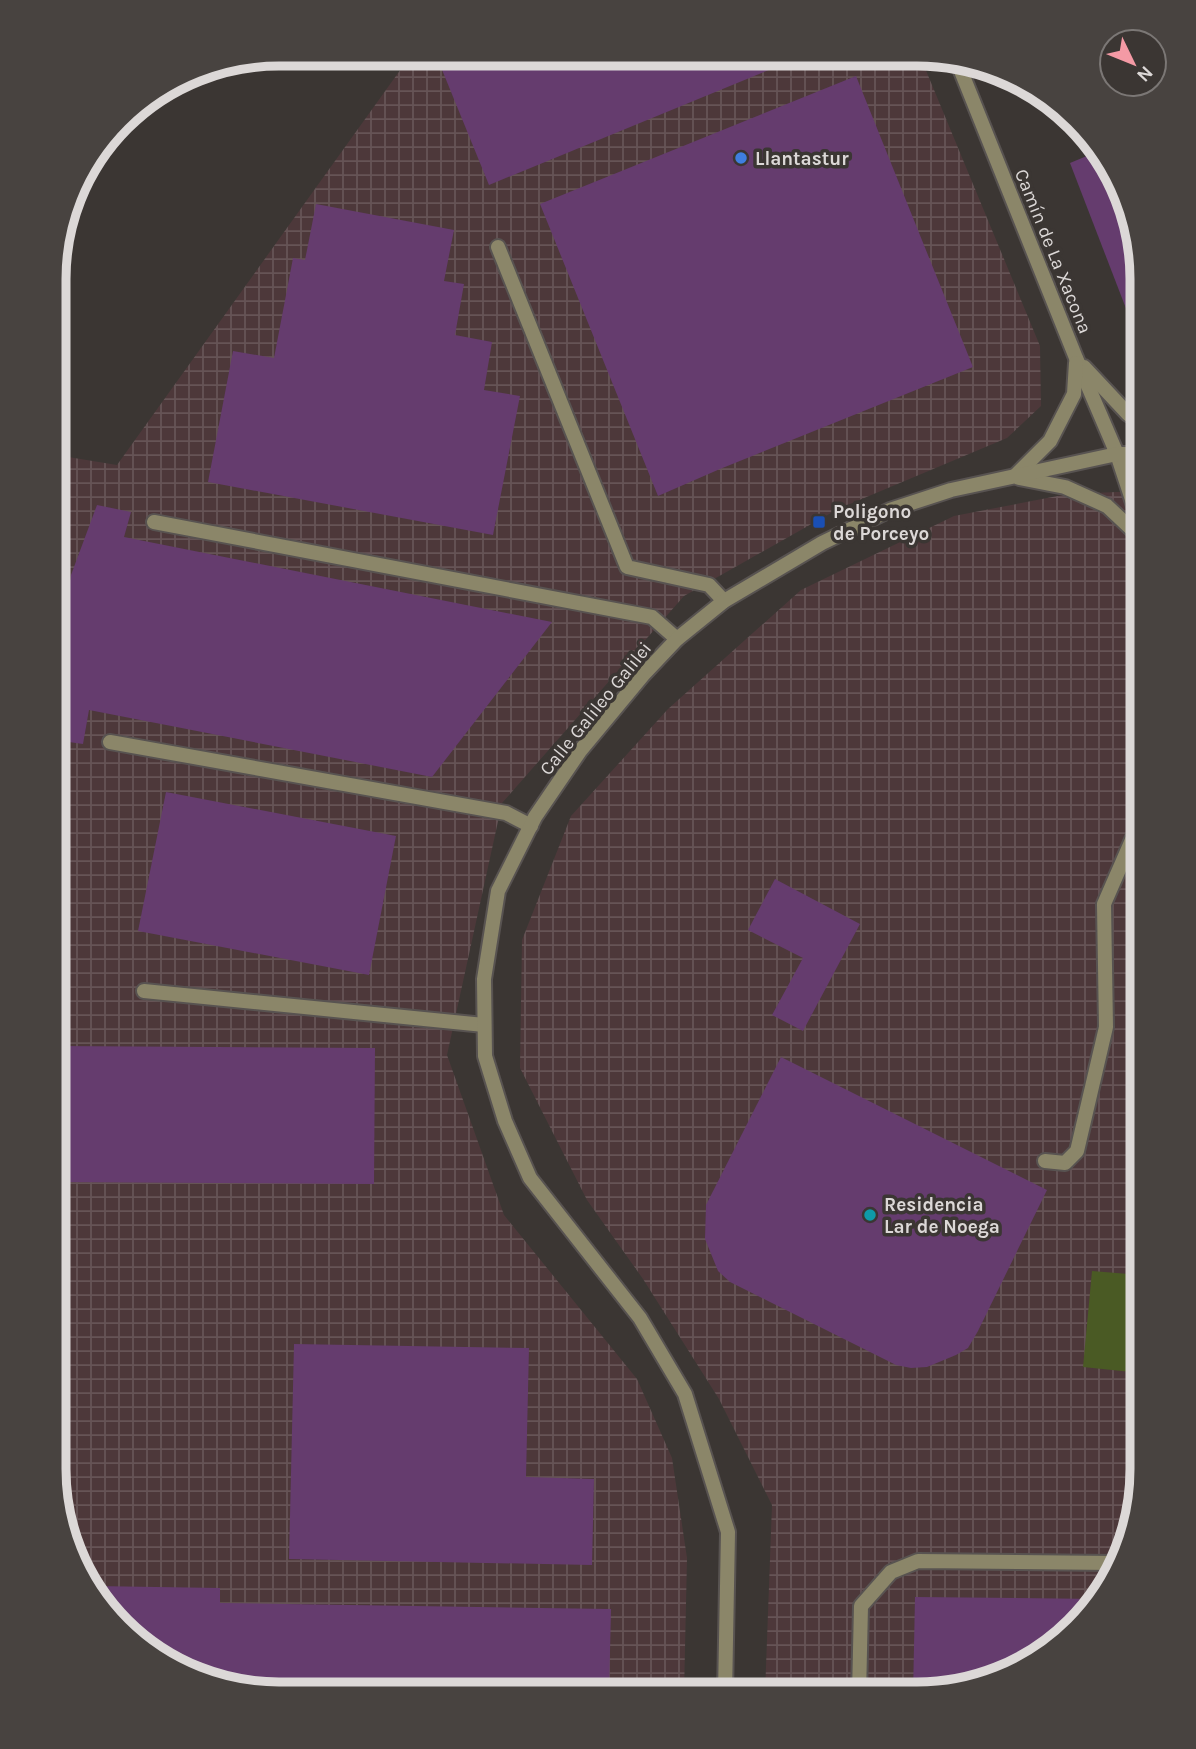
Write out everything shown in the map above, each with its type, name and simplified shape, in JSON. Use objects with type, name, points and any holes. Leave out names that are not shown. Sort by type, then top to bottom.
[{"type":"street","name":"Camín de La Xacona","points":[[961,72],[1076,358],[1118,454],[1130,491]]},
{"type":"street","points":[[498,247],[627,567],[709,585],[724,601]]},
{"type":"street","points":[[1076,358],[1130,415]]},
{"type":"street","points":[[1015,477],[1050,442],[1074,394],[1076,358]]},
{"type":"street","name":"Calle Galileo Galilei","points":[[725,1682],[728,1532],[685,1394],[640,1318],[530,1178],[505,1121],[485,1056],[484,979],[498,891],[531,826],[580,751],[643,675],[677,639],[724,601],[822,543],[890,510],[951,490],[1118,454],[1130,454]]},
{"type":"street","points":[[1015,477],[1065,487],[1107,506],[1130,527]]},
{"type":"street","points":[[155,522],[652,617],[677,639]]},
{"type":"street","points":[[110,742],[506,813],[531,826]]},
{"type":"street","points":[[1045,1161],[1065,1163],[1077,1151],[1106,1027],[1104,904],[1130,846]]},
{"type":"street","points":[[144,991],[484,1026]]},
{"type":"street","points":[[859,1682],[861,1606],[891,1572],[918,1561],[1108,1563]]},
{"type":"shaded area","points":[[403,66],[924,67],[1040,346],[1041,406],[1007,438],[838,509],[684,596],[502,803],[447,1055],[504,1215],[637,1379],[672,1458],[687,1558],[684,1682],[251,1681],[198,1666],[161,1647],[119,1610],[88,1564],[74,1525],[68,1498],[67,1470],[67,457],[117,465]]},
{"type":"shaded area","points":[[1130,491],[1129,1484],[1125,1511],[1108,1564],[1094,1588],[1057,1630],[1011,1661],[945,1681],[765,1682],[772,1505],[719,1399],[643,1279],[587,1200],[520,1068],[522,940],[571,816],[668,709],[801,590],[954,516],[1068,494]]},
{"type":"green space","points":[[1092,1271],[1129,1274],[1129,1372],[1083,1367]]},
{"type":"building","points":[[440,66],[779,66],[489,185]]},
{"type":"building","points":[[856,76],[973,367],[658,496],[540,204]]},
{"type":"building","points":[[1089,155],[1108,185],[1128,251],[1130,319],[1070,163]]},
{"type":"building","points":[[316,204],[454,230],[444,281],[464,284],[455,335],[492,342],[484,390],[520,396],[493,535],[208,482],[233,351],[274,358],[293,258],[305,260]]},
{"type":"building","points":[[97,505],[131,512],[124,537],[552,622],[432,777],[89,710],[83,744],[67,742],[67,601],[71,575]]},
{"type":"building","points":[[166,792],[396,836],[369,975],[138,931]]},
{"type":"building","points":[[775,879],[860,924],[803,1031],[772,1015],[803,958],[748,930]]},
{"type":"building","points":[[67,1046],[375,1048],[374,1184],[67,1182]]},
{"type":"building","name":"Residencia Lar de Noega","points":[[781,1057],[1047,1190],[968,1348],[927,1367],[896,1365],[730,1282],[718,1271],[705,1239],[706,1205]]},
{"type":"building","points":[[294,1344],[529,1348],[526,1477],[594,1479],[592,1565],[289,1559]]},
{"type":"building","points":[[101,1586],[220,1588],[220,1603],[611,1609],[609,1682],[251,1681],[198,1666],[161,1647],[119,1610]]},
{"type":"building","points":[[915,1597],[1086,1599],[1057,1630],[1011,1661],[945,1681],[913,1682]]},
{"type":"place","name":"Llantastur","points":[[741,158]]},
{"type":"place","name":"Poligono de Porceyo","points":[[819,522]]},
{"type":"place","name":"Residencia Lar de Noega","points":[[870,1215]]}]
